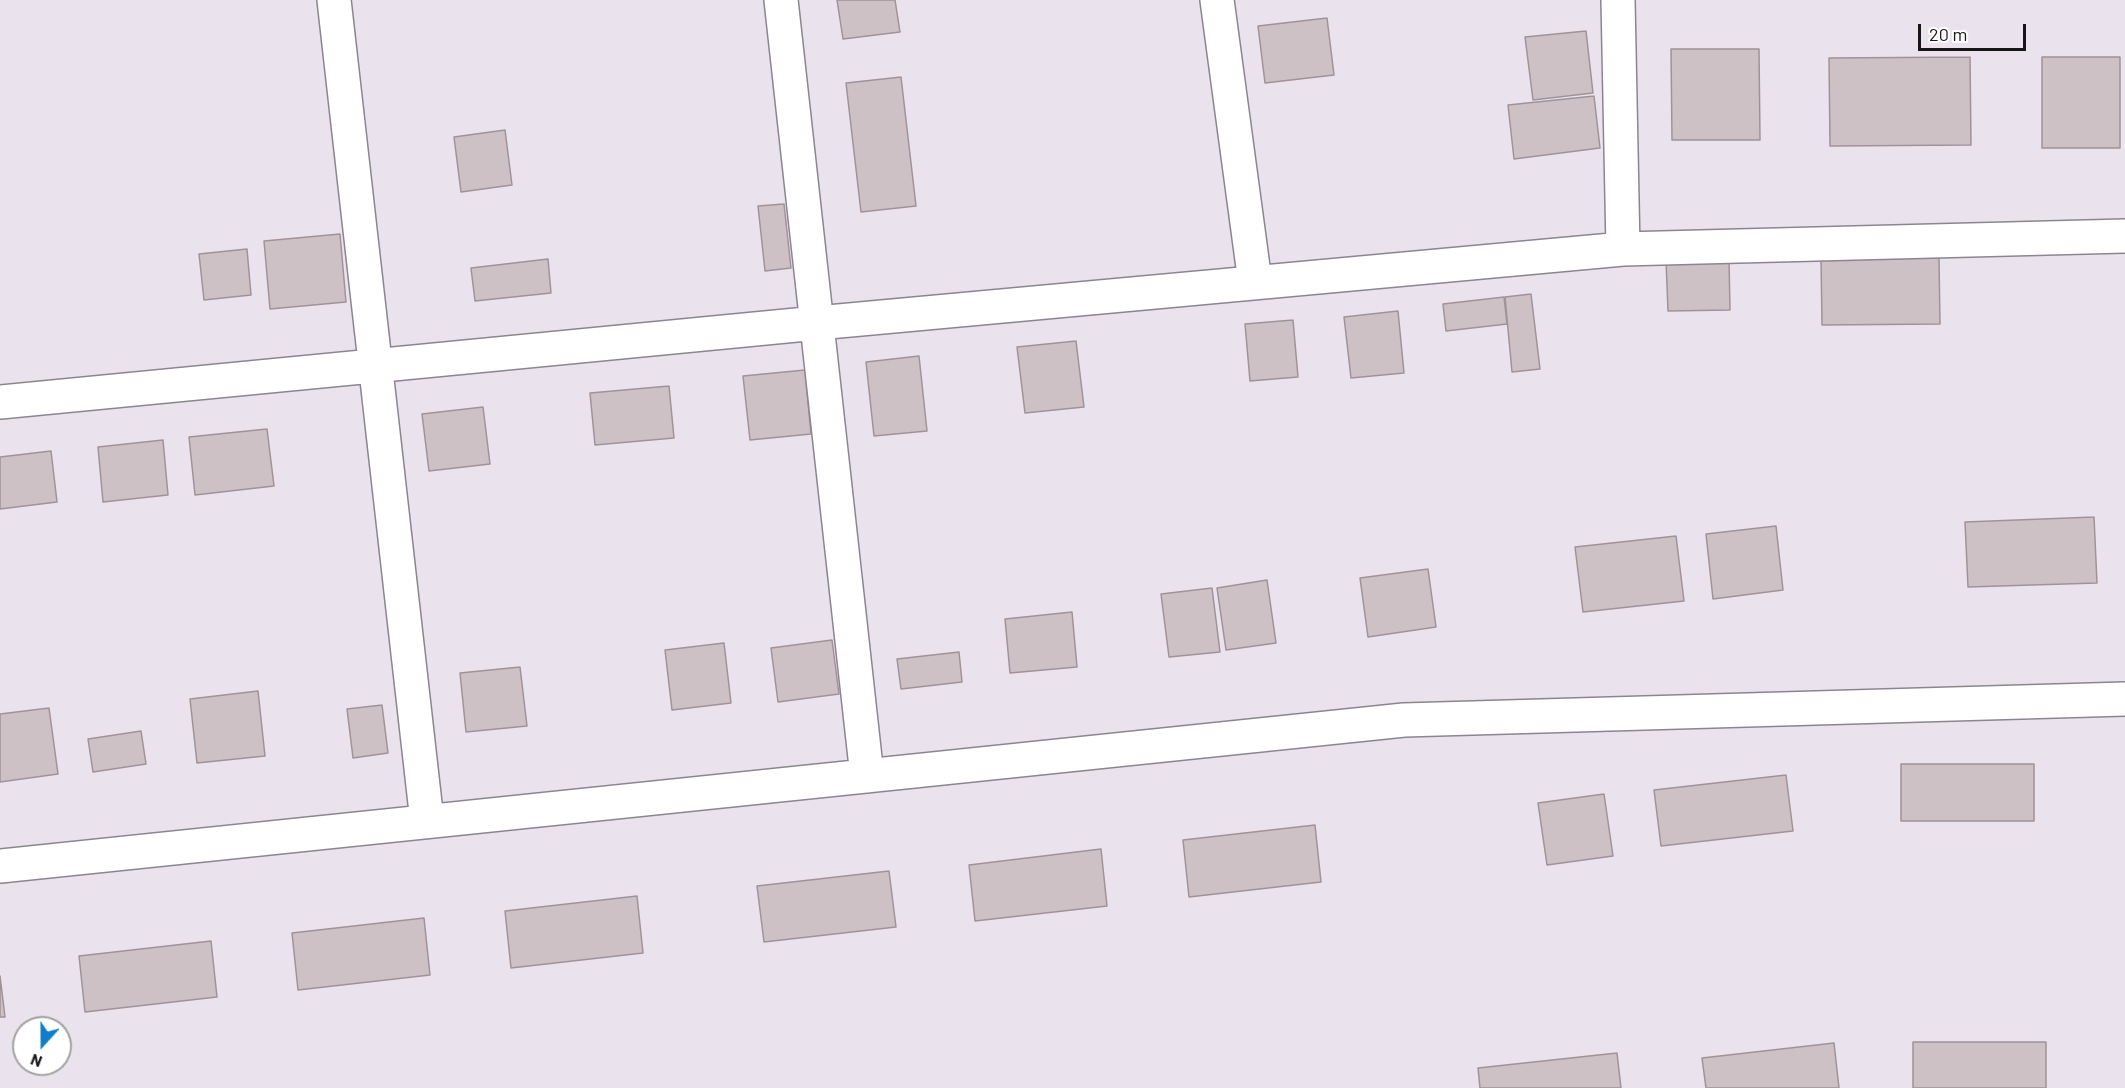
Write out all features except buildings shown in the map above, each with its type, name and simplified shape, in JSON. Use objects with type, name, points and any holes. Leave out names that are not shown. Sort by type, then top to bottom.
[{"type":"street","points":[[334,0],[427,822]]},
{"type":"street","points":[[781,0],[867,776]]},
{"type":"street","points":[[1217,0],[1255,282]]},
{"type":"street","points":[[1618,0],[1623,249]]},
{"type":"street","points":[[0,402],[817,323],[1623,249],[2125,236]]},
{"type":"street","points":[[0,866],[1404,720],[2125,699]]}]
